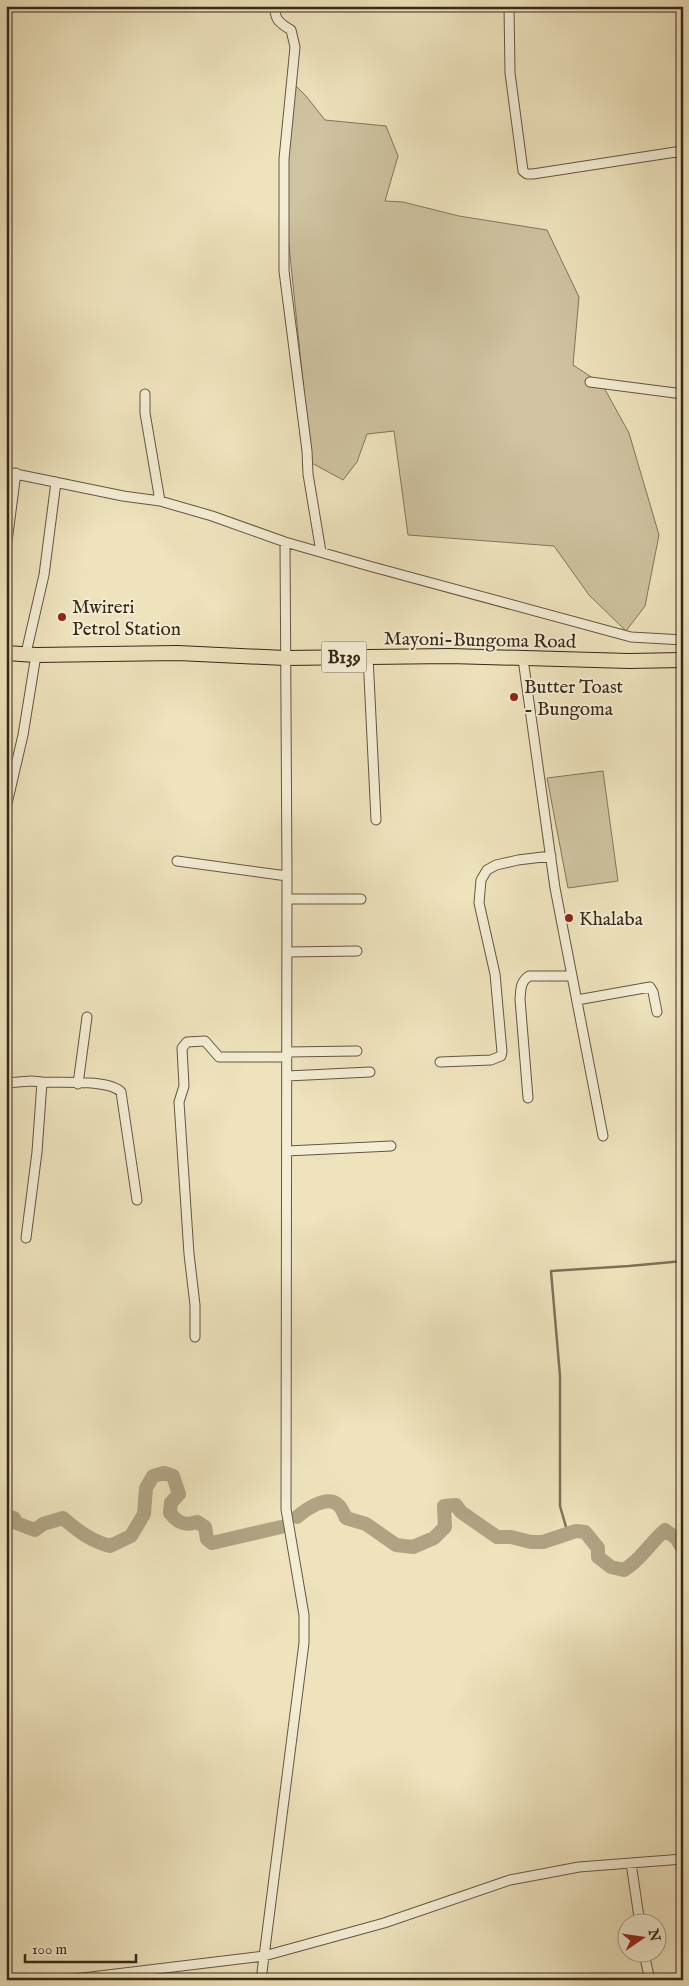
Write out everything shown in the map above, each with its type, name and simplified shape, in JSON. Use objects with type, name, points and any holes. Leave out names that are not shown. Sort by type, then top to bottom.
[{"type":"main road","name":"Mayoni-Bungoma Road","points":[[6,653],[178,653],[285,658],[450,656],[523,659],[683,660]]},
{"type":"street","points":[[275,6],[276,18],[280,24],[291,30],[295,47],[284,159],[284,271],[307,451],[308,474],[321,552]]},
{"type":"street","points":[[509,6],[510,73],[523,172],[533,174],[682,150],[683,169]]},
{"type":"street","points":[[590,382],[683,394]]},
{"type":"street","points":[[145,394],[146,413],[160,501]]},
{"type":"street","points":[[6,549],[11,472],[123,496],[160,501],[212,516],[285,542],[632,636],[683,640]]},
{"type":"street","points":[[6,808],[22,735],[31,654],[44,575],[56,482]]},
{"type":"street","points":[[261,1980],[304,1643],[304,1615],[286,1509],[287,876],[285,542]]},
{"type":"street","points":[[368,656],[376,820]]},
{"type":"street","points":[[523,659],[555,888],[603,1136]]},
{"type":"street","points":[[440,1062],[491,1060],[501,1056],[495,974],[479,903],[481,880],[486,870],[496,865],[551,856]]},
{"type":"street","points":[[177,861],[287,876]]},
{"type":"street","points":[[287,899],[361,899]]},
{"type":"street","points":[[287,952],[357,951]]},
{"type":"street","points":[[528,1098],[520,998],[521,986],[529,976],[572,976]]},
{"type":"street","points":[[577,1000],[650,987],[653,992],[657,1012]]},
{"type":"street","points":[[78,1084],[87,1017]]},
{"type":"street","points":[[195,1337],[196,1305],[190,1254],[180,1102],[184,1086],[182,1048],[187,1042],[202,1040],[206,1041],[219,1057],[357,1051]]},
{"type":"street","points":[[287,1076],[370,1072]]},
{"type":"street","points":[[6,1083],[31,1081],[117,1087],[121,1092],[137,1200]]},
{"type":"street","points":[[26,1238],[37,1152],[42,1082]]},
{"type":"street","points":[[287,1151],[391,1146]]},
{"type":"street","points":[[66,1980],[264,1956],[384,1923],[510,1880],[579,1867],[683,1859]]},
{"type":"street","points":[[631,1863],[639,1914]]},
{"type":"street","points":[[646,1964],[650,1980]]},
{"type":"shaded area","points":[[291,81],[325,120],[386,126],[398,156],[385,201],[403,202],[459,216],[547,230],[579,297],[573,365],[602,384],[629,433],[659,535],[645,606],[626,631],[589,595],[554,546],[408,535],[394,431],[367,434],[357,462],[343,480],[308,461],[306,412],[285,206]]},
{"type":"shaded area","points":[[603,771],[618,881],[568,888],[547,778]]},
{"type":"waterway","points":[[568,1534],[560,1506],[560,1376],[551,1271],[683,1261]]},
{"type":"waterway","points":[[6,1516],[14,1518],[16,1523],[35,1530],[43,1524],[63,1518],[85,1535],[110,1546],[131,1536],[144,1514],[146,1488],[153,1476],[164,1473],[173,1476],[179,1494],[171,1503],[170,1513],[182,1523],[197,1522],[205,1527],[207,1539],[212,1543],[281,1527]]},
{"type":"waterway","points":[[297,1517],[322,1502],[332,1502],[340,1506],[346,1518],[366,1524],[396,1545],[413,1547],[434,1538],[445,1527],[444,1506],[456,1505],[461,1512],[497,1537],[511,1537],[531,1542],[543,1542],[576,1531],[585,1532],[598,1548],[598,1557],[611,1567],[624,1570],[665,1530],[677,1539],[683,1550]]},
{"type":"place","name":"Mwireri Petrol Station","points":[[62,617]]},
{"type":"place","name":"Butter Toast - Bungoma","points":[[514,697]]},
{"type":"place","name":"Khalaba","points":[[569,918]]}]
